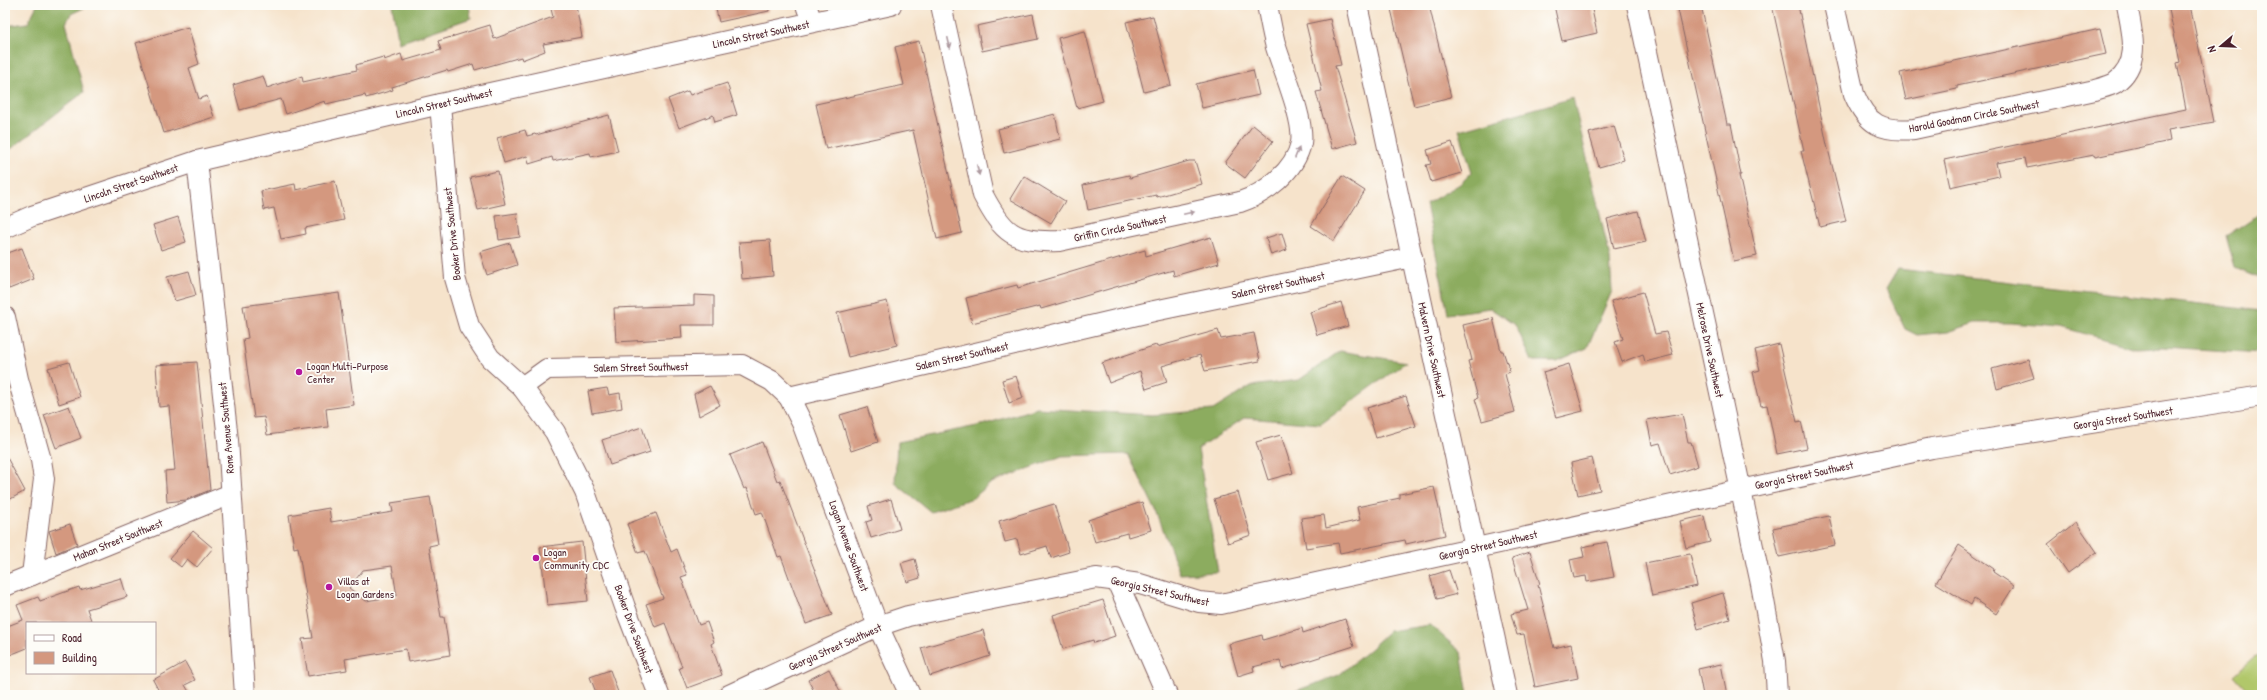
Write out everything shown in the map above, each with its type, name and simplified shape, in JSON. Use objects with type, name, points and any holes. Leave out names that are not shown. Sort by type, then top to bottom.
[{"type":"street","name":"Lincoln Street Southwest","points":[[5,228],[32,216],[197,161],[440,104],[809,14],[891,5]]},
{"type":"street","name":"Griffin Circle Southwest","points":[[941,5],[983,195],[996,220],[1006,230],[1023,239],[1041,242],[1059,241],[1240,202],[1266,190],[1285,172],[1296,157],[1301,143],[1300,124],[1276,44],[1267,5]]},
{"type":"street","name":"Malvern Drive Southwest","points":[[1357,5],[1507,695]]},
{"type":"street","name":"Melrose Drive Southwest","points":[[1637,5],[1739,488],[1761,584],[1775,661],[1777,695]]},
{"type":"street","name":"Harold Goodman Circle Southwest","points":[[1834,5],[1854,94],[1858,105],[1871,121],[1882,128],[1894,131],[1914,129],[2095,90],[2115,83],[2125,74],[2133,59],[2133,37],[2127,5]]},
{"type":"street","name":"Booker Drive Southwest","points":[[440,104],[455,278],[469,326],[490,358],[522,387],[554,432],[585,492],[625,606],[659,695]]},
{"type":"street","name":"Rone Avenue Southwest","points":[[197,161],[228,440],[245,695]]},
{"type":"street","name":"Salem Street Southwest","points":[[522,387],[547,369],[742,364],[772,381],[789,397],[1154,311],[1412,257]]},
{"type":"street","points":[[5,317],[18,379],[41,460],[44,479],[32,575]]},
{"type":"street","name":"Georgia Street Southwest","points":[[729,695],[878,626],[908,616],[1096,578],[1116,579],[1199,602],[1221,604],[1739,488],[1932,448],[2262,396]]},
{"type":"street","name":"Logan Avenue Southwest","points":[[789,397],[802,423],[878,626],[910,695]]},
{"type":"street","name":"Mahan Street Southwest","points":[[5,586],[231,494]]},
{"type":"street","points":[[1116,579],[1167,695]]},
{"type":"green space","points":[[37,5],[90,5],[71,14],[66,23],[84,92],[7,152],[5,147],[5,26],[28,23]]},
{"type":"green space","points":[[392,5],[469,5],[471,18],[399,43]]},
{"type":"green space","points":[[1573,98],[1610,258],[1612,291],[1587,348],[1557,361],[1532,361],[1516,326],[1490,308],[1448,314],[1426,204],[1460,184],[1472,172],[1459,130]]},
{"type":"green space","points":[[2262,212],[2262,279],[2235,268],[2226,236]]},
{"type":"green space","points":[[1898,269],[2262,311],[2262,353],[2162,347],[2135,348],[2061,327],[2011,323],[1975,323],[1948,332],[1917,335],[1905,329],[1886,289]]},
{"type":"green space","points":[[1340,351],[1406,362],[1321,424],[1244,418],[1198,449],[1218,572],[1180,574],[1156,511],[1128,454],[1062,456],[991,483],[973,498],[931,512],[895,483],[897,442],[982,425],[1037,408],[1152,415],[1213,410],[1251,386],[1299,380]]},
{"type":"green space","points":[[1430,625],[1461,652],[1468,695],[1271,695],[1290,693],[1339,675],[1389,631]]},
{"type":"green space","points":[[2262,651],[2262,695],[2252,695],[2234,675]]},
{"type":"building","points":[[550,5],[576,5],[582,37],[543,44],[545,51],[522,60],[521,57],[475,70],[473,64],[448,72],[447,70],[392,87],[393,90],[366,98],[365,95],[326,104],[325,101],[286,114],[281,99],[240,110],[233,85],[263,76],[267,88],[302,76],[303,82],[357,70],[356,65],[383,57],[384,60],[401,54],[403,61],[441,50],[438,41],[490,25],[494,39],[553,17]]},
{"type":"building","points":[[715,5],[768,5],[769,11],[719,22]]},
{"type":"building","points":[[1390,5],[1429,5],[1451,97],[1414,106]]},
{"type":"building","points":[[1554,5],[1591,5],[1597,33],[1562,41]]},
{"type":"building","points":[[1677,5],[1701,5],[1727,124],[1731,124],[1741,175],[1739,175],[1757,256],[1734,261]]},
{"type":"building","points":[[1772,5],[1798,5],[1827,145],[1846,221],[1820,227],[1801,151],[1804,151]]},
{"type":"building","points":[[2168,5],[2190,5],[2214,122],[2168,130],[2170,141],[2095,157],[2094,155],[2027,168],[2025,158],[1996,163],[1999,176],[1950,187],[1944,160],[2186,109],[2177,63],[2180,62]]},
{"type":"building","points":[[1033,14],[1038,39],[982,51],[977,26]]},
{"type":"building","points":[[1153,16],[1171,85],[1144,92],[1126,22]]},
{"type":"building","points":[[1330,19],[1341,65],[1335,66],[1357,142],[1332,149],[1316,92],[1322,91],[1306,24]]},
{"type":"building","points":[[188,27],[199,64],[189,68],[199,99],[207,96],[214,117],[164,133],[136,43]]},
{"type":"building","points":[[2100,29],[2106,54],[1957,86],[1957,89],[1906,100],[1900,73]]},
{"type":"building","points":[[1085,31],[1103,101],[1077,108],[1058,38]]},
{"type":"building","points":[[919,41],[962,233],[937,239],[913,130],[826,149],[816,104],[904,85],[895,47]]},
{"type":"building","points":[[1253,70],[1259,95],[1202,108],[1196,84]]},
{"type":"building","points":[[727,83],[737,115],[715,122],[713,115],[679,128],[668,99],[688,91],[690,95]]},
{"type":"building","points":[[1055,114],[1060,139],[1004,153],[998,129]]},
{"type":"building","points":[[609,115],[618,151],[591,157],[590,153],[553,161],[552,157],[529,164],[527,156],[504,163],[497,138],[525,130],[527,136],[536,135]]},
{"type":"building","points":[[1253,125],[1273,141],[1245,178],[1225,163]]},
{"type":"building","points":[[1614,126],[1624,160],[1599,167],[1589,133]]},
{"type":"building","points":[[1452,142],[1462,173],[1431,182],[1426,165],[1431,164],[1427,150]]},
{"type":"building","points":[[1189,161],[1195,161],[1202,184],[1157,197],[1156,195],[1088,210],[1083,185],[1129,175],[1130,178]]},
{"type":"building","points":[[498,171],[505,204],[478,210],[470,177]]},
{"type":"building","points":[[1024,176],[1065,201],[1051,223],[1010,199]]},
{"type":"building","points":[[1342,176],[1365,191],[1334,241],[1311,226]]},
{"type":"building","points":[[335,181],[344,220],[305,228],[306,234],[281,239],[274,208],[264,210],[261,191],[295,184],[296,190]]},
{"type":"building","points":[[1638,211],[1646,242],[1614,249],[1607,219]]},
{"type":"building","points":[[517,213],[520,237],[499,240],[496,216]]},
{"type":"building","points":[[178,217],[186,242],[161,250],[153,225]]},
{"type":"building","points":[[1282,233],[1287,250],[1271,255],[1266,238]]},
{"type":"building","points":[[1211,237],[1219,263],[1174,276],[1173,270],[1041,309],[1040,306],[972,323],[966,298],[1017,285],[1018,288],[1145,250],[1146,256]]},
{"type":"building","points":[[770,240],[773,276],[742,279],[739,242]]},
{"type":"building","points":[[510,243],[517,265],[487,275],[480,252]]},
{"type":"building","points":[[22,248],[34,279],[9,289],[5,278],[5,254]]},
{"type":"building","points":[[189,271],[196,295],[175,301],[167,277]]},
{"type":"building","points":[[1643,292],[1655,334],[1666,332],[1673,355],[1645,362],[1643,354],[1622,362],[1615,342],[1623,339],[1611,301]]},
{"type":"building","name":"Logan Multi-Purpose Center","points":[[339,293],[354,405],[326,409],[328,427],[267,435],[264,417],[254,418],[243,339],[248,338],[243,306]]},
{"type":"building","points":[[694,295],[714,296],[714,325],[681,325],[682,338],[616,342],[614,308],[694,305]]},
{"type":"building","points":[[887,301],[897,345],[848,357],[837,313]]},
{"type":"building","points":[[1341,302],[1348,326],[1317,335],[1310,312]]},
{"type":"building","points":[[1493,318],[1501,351],[1503,351],[1510,372],[1505,374],[1515,412],[1482,421],[1475,399],[1478,398],[1468,361],[1472,360],[1463,325]]},
{"type":"building","points":[[1218,330],[1221,339],[1254,333],[1260,361],[1205,371],[1200,355],[1162,366],[1167,382],[1146,389],[1140,371],[1109,383],[1102,363],[1156,345],[1157,347]]},
{"type":"building","points":[[1779,344],[1797,422],[1801,421],[1807,448],[1777,454],[1767,405],[1761,406],[1753,372],[1760,370],[1755,350]]},
{"type":"building","points":[[2028,359],[2034,378],[1997,389],[1992,369]]},
{"type":"building","points":[[69,362],[80,397],[59,404],[48,368]]},
{"type":"building","points":[[197,362],[210,490],[186,500],[167,502],[165,471],[175,470],[169,406],[159,407],[156,365]]},
{"type":"building","points":[[1569,364],[1583,411],[1556,418],[1543,372]]},
{"type":"building","points":[[1016,376],[1023,398],[1009,403],[1002,380]]},
{"type":"building","points":[[710,386],[720,405],[699,416],[694,394]]},
{"type":"building","points":[[607,388],[609,395],[620,393],[622,408],[592,413],[588,391]]},
{"type":"building","points":[[1406,396],[1416,426],[1376,438],[1367,408]]},
{"type":"building","points":[[69,406],[81,438],[56,448],[44,415]]},
{"type":"building","points":[[867,407],[878,442],[851,451],[840,415]]},
{"type":"building","points":[[1682,414],[1688,442],[1691,442],[1698,466],[1670,475],[1660,443],[1652,445],[1647,420]]},
{"type":"building","points":[[642,427],[650,452],[610,465],[602,440]]},
{"type":"building","points":[[1281,435],[1293,473],[1268,480],[1256,442]]},
{"type":"building","points":[[762,442],[777,481],[780,480],[832,615],[806,624],[781,556],[778,557],[762,512],[756,514],[747,488],[744,489],[730,455]]},
{"type":"building","points":[[5,454],[25,491],[5,502]]},
{"type":"building","points":[[1592,458],[1600,490],[1578,495],[1571,463]]},
{"type":"building","points":[[1434,487],[1445,535],[1406,544],[1405,540],[1340,553],[1338,543],[1306,548],[1301,518],[1324,515],[1326,528],[1360,520],[1357,507],[1400,498],[1400,494]]},
{"type":"building","points":[[1238,492],[1251,535],[1228,543],[1214,499]]},
{"type":"building","name":"Villas at Logan Gardens","points":[[430,497],[438,544],[429,546],[441,617],[444,617],[450,655],[408,662],[406,649],[345,659],[347,670],[308,676],[302,639],[313,638],[298,547],[294,548],[289,515],[329,508],[331,522],[393,512],[391,503]],"holes":[[[392,566],[397,596],[366,601],[349,588],[363,570]]]},
{"type":"building","points":[[891,499],[900,529],[871,538],[866,522],[872,520],[868,506]]},
{"type":"building","points":[[1142,502],[1151,530],[1128,537],[1127,533],[1095,542],[1088,520]]},
{"type":"building","points":[[1054,504],[1069,552],[1051,558],[1047,546],[1021,554],[1017,539],[1005,542],[999,521]]},
{"type":"building","points":[[656,513],[671,552],[677,549],[687,575],[681,577],[699,625],[707,622],[714,642],[711,644],[722,675],[687,688],[679,668],[682,667],[665,623],[655,627],[646,604],[663,598],[645,551],[638,553],[627,524]]},
{"type":"building","points":[[1704,516],[1710,542],[1686,548],[1680,521]]},
{"type":"building","points":[[1829,516],[1835,545],[1779,557],[1773,528]]},
{"type":"building","points":[[2076,522],[2097,552],[2068,573],[2048,544]]},
{"type":"building","points":[[70,524],[77,544],[56,553],[49,531]]},
{"type":"building","points":[[193,531],[213,548],[197,567],[187,559],[181,567],[170,558]]},
{"type":"building","points":[[582,542],[588,601],[547,605],[540,547]]},
{"type":"building","points":[[1607,542],[1614,577],[1587,582],[1586,576],[1574,578],[1570,560],[1584,557],[1582,547]]},
{"type":"building","points":[[1959,545],[1994,569],[1993,572],[2014,586],[1996,614],[1974,599],[1971,605],[1936,583]]},
{"type":"building","points":[[1530,552],[1540,584],[1538,585],[1554,648],[1571,644],[1578,678],[1535,687],[1524,634],[1517,635],[1511,614],[1528,610],[1512,558]]},
{"type":"building","points":[[1690,554],[1697,586],[1652,596],[1645,563]]},
{"type":"building","points":[[915,559],[920,578],[907,582],[901,563]]},
{"type":"building","points":[[1449,570],[1457,594],[1437,599],[1430,576]]},
{"type":"building","points":[[121,578],[127,597],[87,609],[91,620],[85,622],[26,622],[26,648],[5,657],[5,627],[23,620],[17,605],[38,597],[40,601],[79,587],[80,590]]},
{"type":"building","points":[[1723,593],[1730,619],[1698,629],[1691,603]]},
{"type":"building","points":[[1103,600],[1115,636],[1094,643],[1093,640],[1063,649],[1053,615]]},
{"type":"building","points":[[1345,619],[1354,646],[1282,669],[1280,660],[1253,667],[1254,671],[1238,676],[1229,644],[1262,635],[1263,640],[1302,628],[1303,633]]},
{"type":"building","points":[[983,630],[990,656],[930,676],[921,648]]},
{"type":"building","points":[[185,662],[195,680],[185,685],[191,695],[161,695],[153,680]]},
{"type":"building","points":[[1721,664],[1727,695],[1703,695],[1698,669]]},
{"type":"building","points":[[829,669],[842,695],[816,695],[808,680]]},
{"type":"building","points":[[610,670],[619,695],[597,695],[590,677]]},
{"type":"place","name":"Logan Multi-Purpose Center","points":[[299,372]]},
{"type":"place","name":"Logan Community CDC","points":[[536,558]]},
{"type":"place","name":"Villas at Logan Gardens","points":[[329,587]]}]
